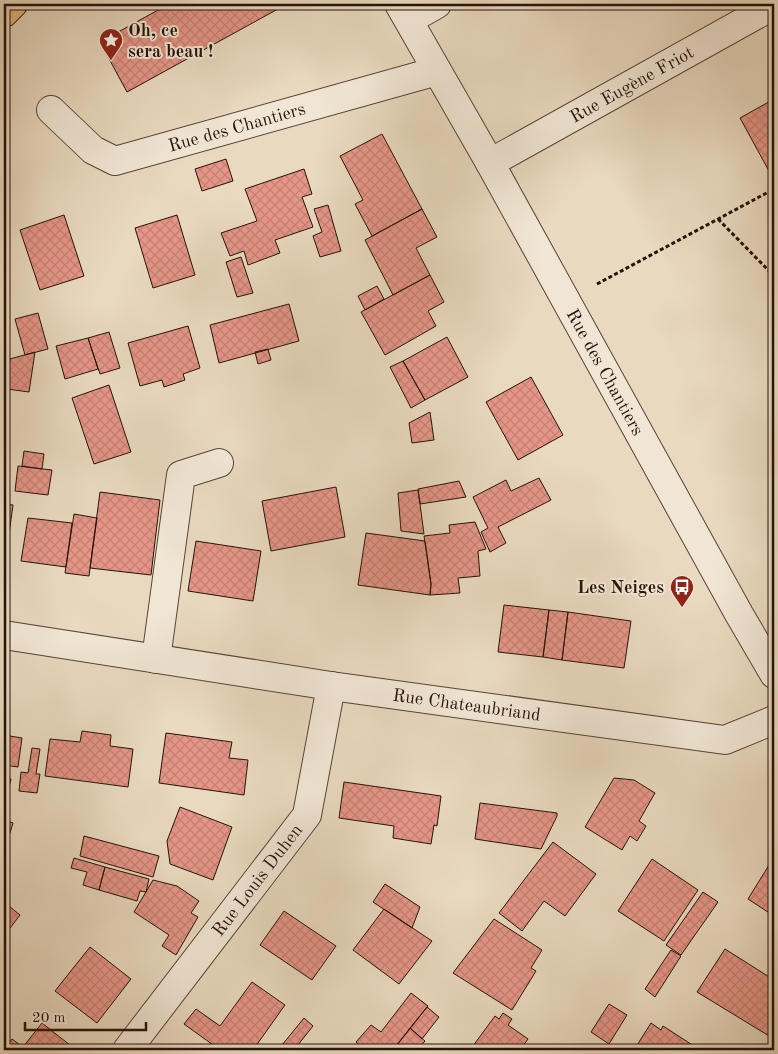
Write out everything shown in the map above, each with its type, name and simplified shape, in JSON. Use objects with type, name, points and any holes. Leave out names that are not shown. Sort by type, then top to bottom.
[{"type":"main road","points":[[4,13],[13,4]]},
{"type":"street","points":[[404,12],[437,4]]},
{"type":"street","name":"Rue Eugène Friot","points":[[490,163],[774,5]]},
{"type":"street","name":"Rue des Chantiers","points":[[404,12],[774,674]]},
{"type":"street","name":"Rue des Chantiers","points":[[51,110],[93,150],[115,161],[437,71]]},
{"type":"street","points":[[156,659],[181,475],[218,463]]},
{"type":"street","name":"Rue Chateaubriand","points":[[4,635],[331,686],[725,740],[774,720]]},
{"type":"street","name":"Rue Louis Duhen","points":[[127,1050],[307,815],[331,686]]},
{"type":"path","points":[[566,300],[774,189]]},
{"type":"path","points":[[718,219],[774,276]]},
{"type":"building","points":[[169,4],[287,4],[127,92],[100,42]]},
{"type":"building","points":[[774,99],[774,167],[769,171],[740,118]]},
{"type":"building","points":[[382,134],[422,209],[372,236],[355,204],[363,200],[340,156]]},
{"type":"building","points":[[226,159],[233,181],[202,191],[195,169]]},
{"type":"building","points":[[304,169],[312,194],[302,197],[313,227],[275,240],[280,253],[248,265],[244,251],[230,256],[221,233],[257,221],[245,189]]},
{"type":"building","points":[[328,205],[341,251],[320,257],[313,236],[322,232],[314,209]]},
{"type":"building","points":[[422,209],[437,237],[416,248],[430,275],[393,295],[365,240]]},
{"type":"building","points":[[64,215],[84,276],[40,290],[20,230]]},
{"type":"building","points":[[177,215],[195,275],[153,288],[135,228]]},
{"type":"building","points":[[241,257],[253,293],[237,297],[226,262]]},
{"type":"building","points":[[430,275],[444,302],[428,311],[436,326],[385,355],[361,312]]},
{"type":"building","points":[[377,286],[384,299],[365,310],[358,296]]},
{"type":"building","points":[[289,304],[299,341],[219,363],[210,325]]},
{"type":"building","points":[[38,313],[48,349],[25,355],[15,319]]},
{"type":"building","points":[[188,326],[200,368],[183,374],[185,380],[164,387],[162,380],[140,386],[128,343]]},
{"type":"building","points":[[109,332],[120,368],[100,374],[88,338]]},
{"type":"building","points":[[447,337],[468,377],[425,400],[403,361]]},
{"type":"building","points":[[88,338],[98,369],[65,379],[56,346]]},
{"type":"building","points":[[268,349],[271,360],[258,364],[255,352]]},
{"type":"building","points":[[35,352],[29,392],[7,389],[10,359]]},
{"type":"building","points":[[403,361],[425,400],[411,408],[390,367]]},
{"type":"building","points":[[531,377],[563,435],[518,460],[486,402]]},
{"type":"building","points":[[109,385],[131,452],[94,464],[72,398]]},
{"type":"building","points":[[430,412],[434,440],[412,443],[409,423]]},
{"type":"building","points":[[24,451],[44,454],[42,469],[22,466]]},
{"type":"building","points":[[18,466],[52,470],[48,495],[15,491]]},
{"type":"building","points":[[539,478],[551,500],[498,527],[506,543],[490,552],[481,532],[488,528],[473,497],[506,480],[511,491]]},
{"type":"building","points":[[459,481],[466,497],[420,504],[418,489]]},
{"type":"building","points":[[336,487],[345,537],[271,551],[262,501]]},
{"type":"building","points":[[418,490],[424,534],[401,531],[398,493]]},
{"type":"building","points":[[100,492],[160,500],[151,575],[90,568]]},
{"type":"building","points":[[4,504],[13,505],[5,563],[4,563]]},
{"type":"building","points":[[74,514],[97,518],[89,576],[65,573]]},
{"type":"building","points":[[28,518],[72,523],[66,567],[21,561]]},
{"type":"building","points":[[475,522],[486,549],[478,551],[480,576],[458,578],[460,593],[430,595],[431,584],[424,536],[450,533],[449,525]]},
{"type":"building","points":[[366,533],[425,541],[431,584],[430,595],[358,585]]},
{"type":"building","points":[[196,541],[261,551],[253,601],[188,591]]},
{"type":"building","points":[[504,605],[549,610],[543,657],[498,652]]},
{"type":"building","points":[[549,610],[568,612],[562,660],[543,657]]},
{"type":"building","points":[[568,612],[631,621],[624,668],[562,660]]},
{"type":"building","points":[[82,731],[111,735],[110,746],[133,749],[128,787],[45,776],[50,739],[80,742]]},
{"type":"building","points":[[166,733],[232,742],[229,758],[248,760],[244,795],[159,783]]},
{"type":"building","points":[[4,735],[22,738],[18,767],[4,765]]},
{"type":"building","points":[[32,748],[40,749],[36,774],[40,774],[37,793],[19,791],[21,772],[28,773]]},
{"type":"building","points":[[4,777],[11,779],[4,809]]},
{"type":"building","points":[[614,778],[634,780],[655,793],[639,821],[646,826],[637,841],[630,836],[622,850],[585,827]]},
{"type":"building","points":[[344,782],[441,796],[437,826],[434,825],[431,844],[393,838],[394,826],[339,818]]},
{"type":"building","points":[[480,803],[557,813],[557,816],[541,849],[475,839]]},
{"type":"building","points":[[180,807],[232,827],[213,880],[170,864],[167,841]]},
{"type":"building","points":[[4,820],[13,823],[9,836],[4,835]]},
{"type":"building","points":[[84,836],[159,856],[153,877],[80,856]]},
{"type":"building","points":[[553,842],[596,874],[565,916],[544,901],[522,931],[499,913]]},
{"type":"building","points":[[774,857],[774,916],[748,899]]},
{"type":"building","points":[[74,858],[105,867],[99,890],[83,885],[87,872],[71,868]]},
{"type":"building","points":[[652,859],[698,890],[664,941],[618,911]]},
{"type":"building","points":[[105,867],[149,879],[146,892],[140,891],[137,901],[99,890]]},
{"type":"building","points":[[153,880],[177,886],[199,901],[191,913],[198,917],[176,955],[162,946],[169,935],[134,912]]},
{"type":"building","points":[[385,884],[420,907],[412,928],[373,902]]},
{"type":"building","points":[[703,892],[718,902],[681,955],[666,945]]},
{"type":"building","points":[[4,902],[20,915],[4,936]]},
{"type":"building","points":[[384,909],[432,941],[399,984],[353,950]]},
{"type":"building","points":[[284,911],[336,946],[312,980],[260,945]]},
{"type":"building","points":[[494,919],[542,950],[531,968],[536,971],[512,1010],[453,973]]},
{"type":"building","points":[[90,947],[131,979],[97,1023],[55,991]]},
{"type":"building","points":[[725,949],[774,980],[774,1039],[697,992]]},
{"type":"building","points":[[671,950],[681,956],[655,997],[645,989]]},
{"type":"building","points":[[252,982],[285,1005],[253,1050],[247,1050],[241,1046],[238,1050],[220,1050],[184,1024],[196,1009],[220,1026]]},
{"type":"building","points":[[411,993],[428,1006],[393,1050],[366,1050],[356,1042],[371,1025],[381,1032]]},
{"type":"building","points":[[609,1004],[627,1015],[609,1044],[591,1032]]},
{"type":"building","points":[[427,1007],[439,1017],[422,1039],[410,1028]]},
{"type":"building","points":[[503,1013],[512,1019],[508,1025],[528,1039],[520,1050],[470,1050],[495,1016],[499,1019]]},
{"type":"building","points":[[304,1018],[313,1026],[294,1050],[278,1050]]},
{"type":"building","points":[[42,1023],[75,1049],[4,1050],[12,1039],[23,1047]]},
{"type":"building","points":[[651,1023],[661,1030],[663,1026],[697,1048],[695,1050],[634,1050]]},
{"type":"building","points":[[410,1028],[425,1041],[417,1050],[393,1050]]},
{"type":"place","name":"Oh, ce sera beau !","points":[[111,61]]},
{"type":"place","name":"Les Neiges","points":[[682,608]]}]
